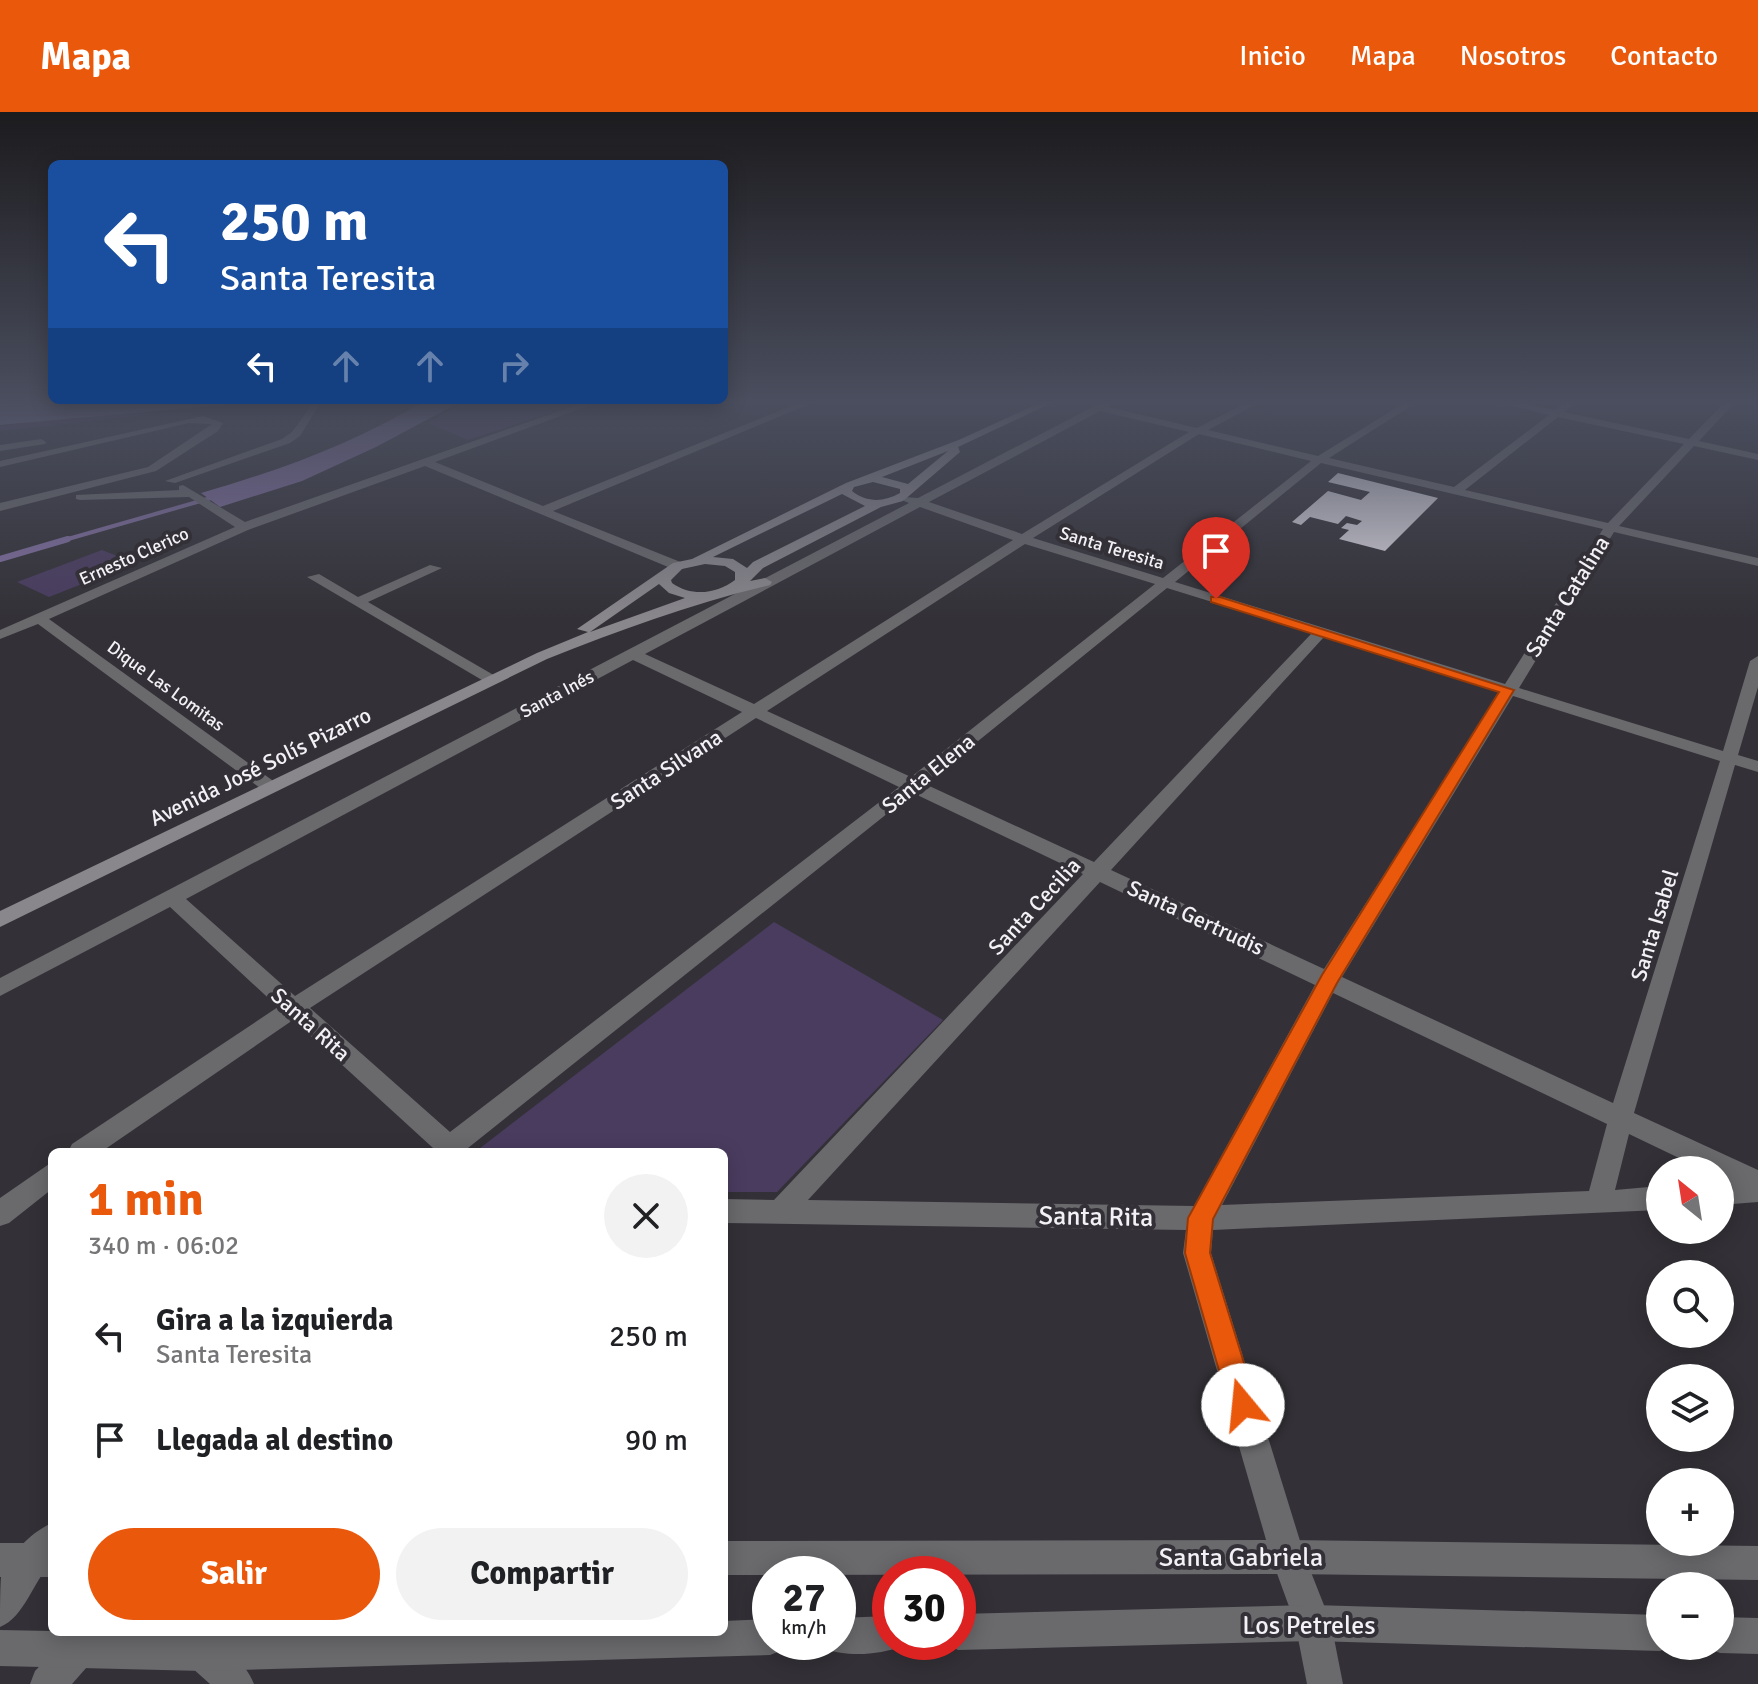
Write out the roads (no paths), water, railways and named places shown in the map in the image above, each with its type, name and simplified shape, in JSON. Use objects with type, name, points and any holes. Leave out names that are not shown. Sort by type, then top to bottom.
[{"type":"main road","name":"Avenida José Solís Pizarro","points":[[542,656],[673,569],[880,473]]},
{"type":"main road","name":"Avenida José Solís Pizarro","points":[[908,497],[932,473]]},
{"type":"main road","points":[[863,480],[892,481],[908,497]]},
{"type":"main road","name":"Avenida José Solís Pizarro","points":[[846,488],[853,500],[884,503]]},
{"type":"main road","name":"Avenida José Solís Pizarro","points":[[0,920],[542,656],[619,625],[733,590],[758,565],[884,503]]},
{"type":"main road","name":"Avenida José Solís Pizarro","points":[[693,561],[717,560],[742,570],[733,590]]},
{"type":"main road","name":"Avenida José Solís Pizarro","points":[[673,569],[666,585],[672,591],[695,596],[709,595]]},
{"type":"main road","points":[[733,590],[765,582]]},
{"type":"street","points":[[6,506],[135,473]]},
{"type":"street","points":[[159,473],[244,527]]},
{"type":"street","points":[[171,481],[193,473]]},
{"type":"street","name":"Ernesto Clerico","points":[[0,635],[244,527],[389,473]]},
{"type":"street","points":[[453,473],[544,510],[673,569]]},
{"type":"street","points":[[544,510],[634,473]]},
{"type":"street","points":[[765,582],[908,497],[957,473]]},
{"type":"street","name":"Santa Silvana","points":[[87,1148],[293,1008],[1129,473]]},
{"type":"street","name":"Santa Elena","points":[[451,1148],[914,784],[1301,473]]},
{"type":"street","points":[[1370,473],[1758,562]]},
{"type":"street","points":[[1454,493],[1479,473]]},
{"type":"street","name":"Santa Catalina","points":[[1325,1684],[1313,1623],[1288,1557],[1197,1253],[1201,1218],[1329,980],[1507,690],[1610,528],[1663,473]]},
{"type":"street","points":[[6,506],[120,495],[195,495]]},
{"type":"street","name":"Avenida José Solís Pizarro","points":[[884,503],[908,497]]},
{"type":"street","name":"Santa Teresita","points":[[908,497],[1023,539],[1758,767]]},
{"type":"street","points":[[357,602],[435,568]]},
{"type":"street","points":[[314,577],[492,680]]},
{"type":"street","name":"Santa Inés","points":[[0,988],[633,654],[733,590]]},
{"type":"street","name":"Dique Las Lomitas","points":[[39,618],[270,787]]},
{"type":"street","name":"Santa Cecilia","points":[[781,1211],[1321,632]]},
{"type":"street","name":"Santa Gertrudis","points":[[633,654],[1758,1183]]},
{"type":"street","name":"Santa Isabel","points":[[1599,1203],[1620,1120],[1758,661]]},
{"type":"street","name":"Santa Rita","points":[[171,897],[446,1148]]},
{"type":"street","points":[[0,1214],[48,1177]]},
{"type":"street","points":[[1734,1192],[1758,1190]]},
{"type":"street","name":"Santa Rita","points":[[728,1211],[1201,1218],[1646,1199]]},
{"type":"street","points":[[0,1610],[34,1555]]},
{"type":"street","name":"Santa Gabriela","points":[[728,1558],[1288,1557],[1758,1563]]},
{"type":"street","name":"Los Petreles","points":[[976,1632],[1313,1623],[1646,1633]]},
{"type":"street","points":[[1734,1635],[1758,1636]]},
{"type":"street","points":[[0,1648],[83,1641],[203,1653],[752,1638]]},
{"type":"street","points":[[48,1684],[83,1641]]},
{"type":"street","points":[[203,1653],[236,1684]]},
{"type":"waterway","points":[[61,541],[218,496]]},
{"type":"waterway","points":[[0,559],[68,539]]}]
